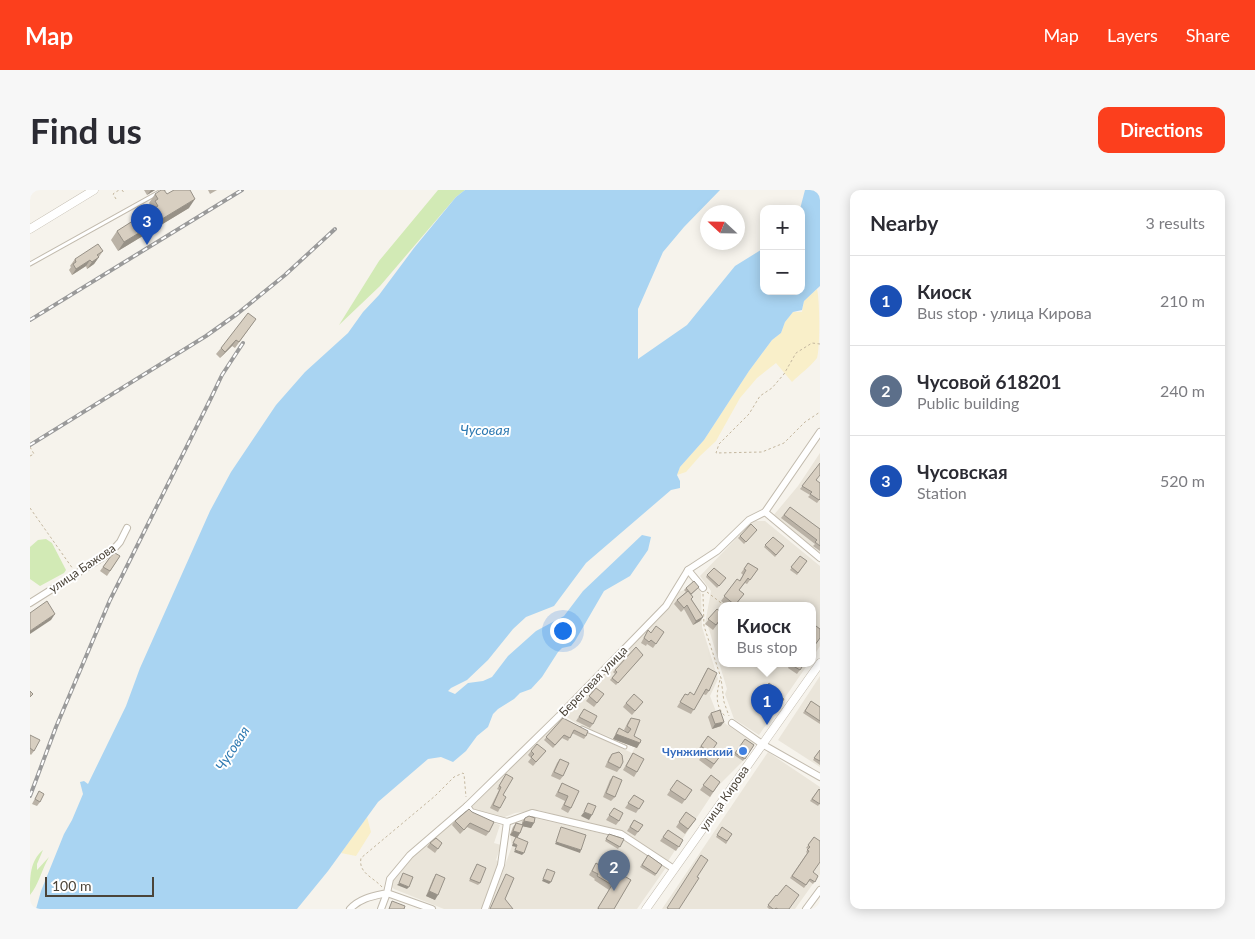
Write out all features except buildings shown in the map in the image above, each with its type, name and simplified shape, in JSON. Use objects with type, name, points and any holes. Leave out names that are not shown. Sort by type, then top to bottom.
[{"type":"street","points":[[30,229],[94,190]]},
{"type":"street","name":"Береговая улица","points":[[381,909],[390,879],[410,854],[467,806],[559,716],[666,606],[688,570],[717,551],[749,520],[764,512],[820,432]]},
{"type":"street","points":[[764,512],[820,558]]},
{"type":"street","name":"улица Бажова","points":[[30,604],[110,552],[120,542],[127,528]]},
{"type":"street","points":[[688,570],[703,588]]},
{"type":"street","name":"улица Кирова","points":[[646,909],[820,663]]},
{"type":"street","points":[[732,723],[762,744],[820,777]]},
{"type":"street","points":[[467,806],[472,812],[507,822],[532,813],[621,834],[674,869]]},
{"type":"street","points":[[485,909],[501,865],[507,822]]},
{"type":"street","points":[[806,909],[820,890]]},
{"type":"street","points":[[350,909],[354,904],[367,898],[387,893],[432,909]]},
{"type":"lane","points":[[30,264],[163,190]]},
{"type":"lane","points":[[559,716],[567,720]]},
{"type":"lane","points":[[575,724],[599,737],[625,747]]},
{"type":"path","points":[[116,199],[113,194],[117,190]]},
{"type":"path","points":[[122,190],[125,194]]},
{"type":"path","points":[[820,344],[812,343],[796,352],[784,374],[772,388],[760,396],[749,414],[719,444],[716,453],[762,452],[784,443],[805,422],[820,412]]},
{"type":"path","points":[[30,447],[34,454],[30,456]]},
{"type":"path","points":[[30,508],[76,573]]},
{"type":"path","points":[[703,588],[720,602]]},
{"type":"path","points":[[703,588],[704,626],[721,678],[724,702],[732,723]]},
{"type":"path","points":[[721,678],[717,698],[718,708],[732,723]]},
{"type":"path","points":[[387,893],[364,872],[360,864],[361,858],[454,778],[463,773],[467,806]]},
{"type":"shaded area","points":[[820,453],[820,553],[773,516],[798,486]]},
{"type":"shaded area","points":[[753,521],[765,521],[820,566],[820,646],[816,652],[816,602],[718,602],[718,659],[708,626],[705,624],[711,591],[700,576]]},
{"type":"shaded area","points":[[694,582],[701,594],[702,627],[718,679],[710,696],[717,714],[726,724],[755,744],[743,761],[717,787],[668,861],[623,833],[538,810],[515,813],[502,818],[473,809],[471,805],[559,719],[632,753],[635,747],[577,724],[564,715],[671,605],[679,592]]},
{"type":"shaded area","points":[[720,667],[806,667],[759,735],[734,719],[725,694],[727,689]]},
{"type":"shaded area","points":[[820,676],[820,767],[778,740]]},
{"type":"shaded area","points":[[768,752],[820,787],[820,874],[795,909],[662,909]]},
{"type":"shaded area","points":[[466,811],[472,817],[473,815],[500,825],[494,843],[501,845],[496,860],[499,862],[482,909],[444,909],[394,889],[391,886],[394,877],[414,853]]},
{"type":"shaded area","points":[[534,818],[615,838],[616,836],[667,866],[637,909],[489,909],[512,846],[510,835],[513,827],[523,820]]},
{"type":"green space","points":[[438,190],[465,190],[456,197],[380,286],[339,325],[379,261]]},
{"type":"green space","points":[[46,539],[52,543],[66,570],[64,573],[40,586],[30,579],[30,547],[38,540]]},
{"type":"green space","points":[[43,850],[37,864],[37,870],[49,857],[30,895],[33,864]]},
{"type":"sand","points":[[817,289],[819,345],[817,358],[792,382],[776,363],[757,378],[740,398],[716,441],[686,472],[677,475],[680,467],[704,440],[749,371],[772,340],[781,333],[785,322],[793,312],[802,312],[804,301]]},
{"type":"sand","points":[[367,817],[371,832],[356,856],[341,853]]},
{"type":"water","name":"Чусовая","points":[[465,190],[720,190],[705,205],[700,205],[700,211],[663,252],[638,309],[638,359],[687,325],[735,266],[760,250],[760,295],[805,295],[805,205],[801,205],[805,190],[820,190],[820,286],[804,301],[802,310],[793,312],[785,322],[781,333],[772,340],[749,371],[704,440],[680,467],[677,475],[680,481],[680,488],[671,490],[586,563],[554,606],[526,617],[513,629],[488,660],[467,680],[448,691],[455,694],[468,683],[483,681],[492,677],[508,656],[536,631],[564,616],[583,591],[642,535],[651,537],[648,550],[630,576],[604,591],[571,646],[562,648],[558,652],[542,677],[531,689],[520,693],[493,714],[488,727],[477,736],[466,751],[453,762],[441,757],[428,759],[378,802],[328,871],[297,909],[36,909],[41,891],[64,834],[83,794],[80,782],[84,781],[88,784],[126,706],[140,668],[210,511],[231,472],[276,405],[305,372],[348,333],[456,197]]},
{"type":"railway","points":[[30,320],[242,190]]},
{"type":"railway","points":[[30,445],[206,336],[237,314],[285,275],[335,229]]},
{"type":"railway","points":[[30,796],[56,727],[110,600],[222,375],[243,343]]},
{"type":"place","name":"Чусовская","points":[[147,245]]},
{"type":"place","name":"Киоск","points":[[767,725]]},
{"type":"place","name":"Чунжинский","points":[[743,751]]},
{"type":"place","name":"Чусовой 618201","points":[[614,891]]}]
